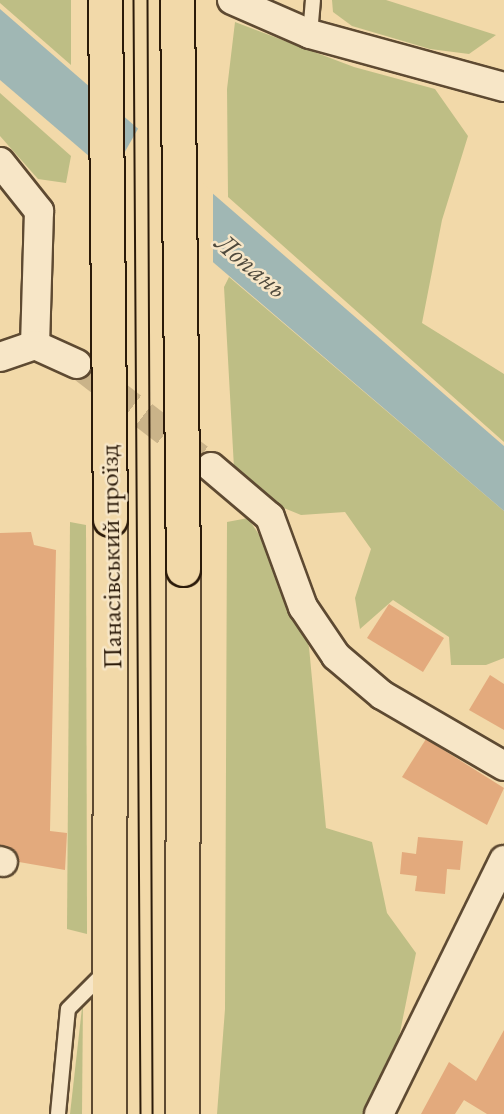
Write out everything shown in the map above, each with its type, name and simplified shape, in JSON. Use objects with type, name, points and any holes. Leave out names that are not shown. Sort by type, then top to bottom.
[{"type":"main road","name":"Панасівський проїзд","points":[[105,0],[113,965],[109,1114]]},
{"type":"main road","points":[[177,0],[183,569],[182,1114]]},
{"type":"street","points":[[232,0],[310,34],[504,87]]},
{"type":"street","points":[[0,162],[39,211],[35,345]]},
{"type":"street","points":[[0,357],[35,345],[77,364]]},
{"type":"street","points":[[211,467],[270,517],[303,607],[336,656],[382,695],[504,766]]},
{"type":"street","points":[[379,1114],[504,860]]},
{"type":"lane","points":[[310,34],[313,0]]},
{"type":"lane","points":[[58,1114],[68,1010],[113,965]]},
{"type":"green space","points":[[0,0],[71,0],[71,65],[0,3]]},
{"type":"green space","points":[[332,0],[386,0],[496,35],[469,54],[430,49],[352,26],[333,12]]},
{"type":"green space","points":[[235,22],[354,67],[435,89],[468,136],[442,220],[422,323],[504,374],[504,442],[228,197],[227,89]]},
{"type":"green space","points":[[0,93],[71,156],[66,183],[38,179],[0,136]]},
{"type":"green space","points":[[229,277],[504,511],[504,658],[486,665],[451,665],[449,637],[393,600],[360,629],[355,598],[371,549],[345,512],[301,515],[257,497],[234,468],[224,287]]},
{"type":"green space","points":[[248,518],[277,562],[309,647],[326,828],[372,842],[387,913],[416,953],[391,1077],[367,1114],[217,1114],[225,1009],[227,522]]},
{"type":"green space","points":[[70,522],[86,525],[87,934],[67,929]]},
{"type":"green space","points":[[83,999],[82,1114],[70,1114]]},
{"type":"water","name":"Лопань","points":[[0,9],[504,446],[504,511],[0,80]]},
{"type":"pier","points":[[139,127],[213,192],[213,266],[110,178]]},
{"type":"building","points":[[31,532],[34,545],[56,550],[50,831],[67,833],[65,870],[19,862],[15,851],[0,845],[0,533]]},
{"type":"building","points":[[389,604],[444,638],[423,672],[367,638]]},
{"type":"building","points":[[490,675],[504,684],[504,730],[469,710]]},
{"type":"building","points":[[426,739],[504,788],[487,825],[402,777]]},
{"type":"building","points":[[418,837],[463,841],[460,870],[447,869],[445,894],[415,891],[417,876],[400,874],[402,852],[416,854]]},
{"type":"building","points":[[504,1030],[504,1114],[487,1114],[464,1100],[455,1114],[421,1114],[449,1062],[476,1081]]},
{"type":"tunnel","points":[[77,364],[211,467]]},
{"type":"tram line","points":[[134,0],[141,1114]]},
{"type":"tram line","points":[[148,0],[153,1114]]}]
